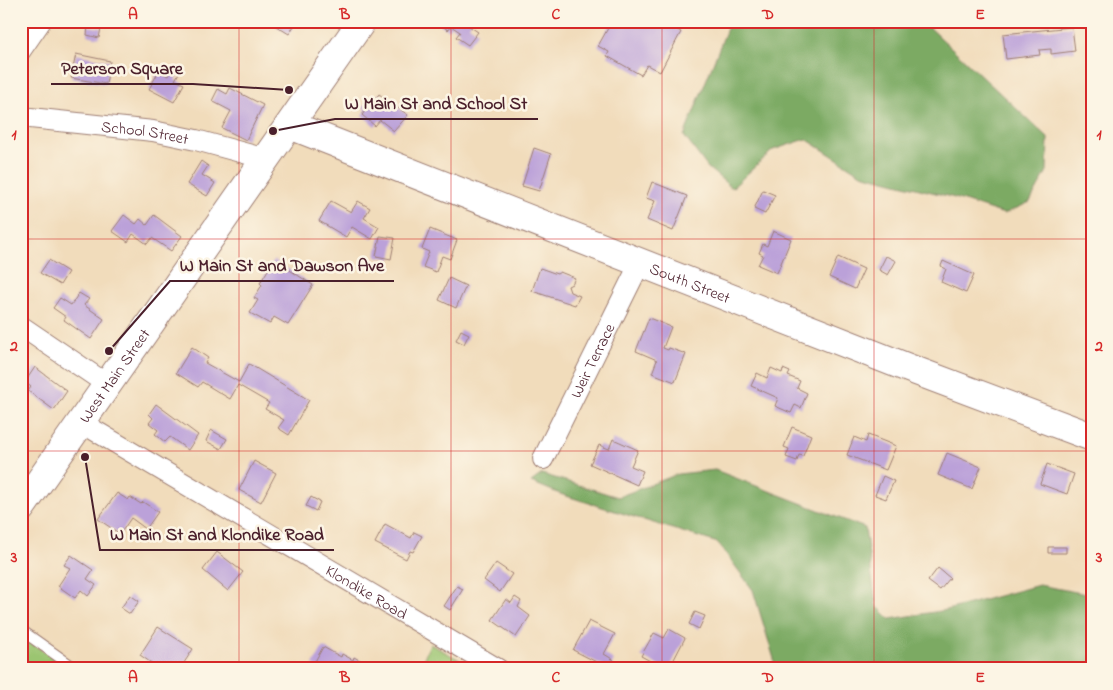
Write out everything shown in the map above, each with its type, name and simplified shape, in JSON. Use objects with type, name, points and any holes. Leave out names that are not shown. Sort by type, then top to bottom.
[{"type":"street","points":[[21,50],[41,21]]},
{"type":"street","name":"West Main Street","points":[[21,508],[362,21]]},
{"type":"street","name":"School Street","points":[[21,117],[153,131],[266,160]]},
{"type":"street","name":"South Street","points":[[290,125],[911,369],[1092,437]]},
{"type":"street","name":"Weir Terrace","points":[[543,459],[640,263]]},
{"type":"street","points":[[21,326],[108,385]]},
{"type":"street","name":"Klondike Road","points":[[82,423],[498,669]]},
{"type":"lane","points":[[21,630],[76,669]]},
{"type":"green space","points":[[730,21],[925,21],[927,25],[1048,138],[1047,171],[1030,202],[1004,214],[955,198],[861,174],[806,139],[773,150],[732,188],[708,168],[684,136]]},
{"type":"green space","points":[[715,470],[865,528],[876,605],[890,619],[947,610],[1039,585],[1092,595],[1092,669],[774,669],[774,659],[753,590],[718,543],[560,494],[531,482],[542,474],[618,497],[678,474]]},
{"type":"green space","points":[[21,636],[70,669],[21,669]]},
{"type":"green space","points":[[430,644],[477,669],[419,669]]},
{"type":"building","points":[[268,21],[297,21],[289,34]]},
{"type":"building","points":[[435,21],[472,21],[469,26],[478,32],[468,45],[456,37],[460,32],[451,26],[448,30]]},
{"type":"building","points":[[612,21],[653,21],[659,24],[661,21],[681,32],[660,72],[647,65],[641,75],[607,56],[609,52],[598,46]]},
{"type":"building","points":[[88,26],[101,28],[99,38],[87,35]]},
{"type":"building","points":[[1072,27],[1075,51],[1051,54],[1051,49],[1039,50],[1040,55],[1006,59],[1003,34]]},
{"type":"building","points":[[76,54],[110,61],[106,84],[71,78]]},
{"type":"building","points":[[172,67],[180,71],[175,80],[184,84],[174,102],[149,89],[159,71],[168,76]]},
{"type":"building","points":[[230,88],[263,105],[246,140],[222,128],[231,111],[212,101],[218,89],[227,94]]},
{"type":"building","points":[[379,94],[408,115],[394,131],[380,120],[375,126],[362,115],[366,110],[363,107],[369,100],[372,103]]},
{"type":"building","points":[[534,148],[551,154],[539,191],[522,186]]},
{"type":"building","points":[[201,161],[208,166],[202,175],[215,183],[207,196],[187,184]]},
{"type":"building","points":[[652,182],[687,196],[673,231],[647,220],[655,201],[646,198]]},
{"type":"building","points":[[763,190],[775,195],[765,214],[754,209]]},
{"type":"building","points":[[331,201],[351,212],[358,201],[370,208],[364,218],[379,227],[372,239],[352,227],[346,237],[319,221]]},
{"type":"building","points":[[124,215],[136,224],[140,219],[147,225],[154,215],[182,236],[171,251],[152,238],[147,244],[133,234],[128,242],[112,231]]},
{"type":"building","points":[[430,229],[457,240],[450,259],[442,256],[436,272],[423,267],[429,252],[422,249]]},
{"type":"building","points":[[773,231],[791,239],[777,273],[758,265],[763,255],[759,253],[763,244],[767,246]]},
{"type":"building","points":[[380,236],[395,238],[391,259],[376,256]]},
{"type":"building","points":[[886,256],[896,261],[888,275],[879,270]]},
{"type":"building","points":[[838,257],[864,269],[855,289],[829,277]]},
{"type":"building","points":[[49,260],[68,272],[60,285],[40,273]]},
{"type":"building","points":[[274,260],[313,285],[288,325],[274,317],[270,324],[250,313],[258,300],[254,298],[262,285],[260,283]]},
{"type":"building","points":[[943,261],[974,275],[966,293],[941,282],[946,269],[941,266]]},
{"type":"building","points":[[540,268],[557,274],[560,272],[575,278],[572,284],[568,286],[570,292],[580,296],[575,305],[532,291]]},
{"type":"building","points":[[449,278],[466,286],[456,308],[439,300]]},
{"type":"building","points":[[79,293],[89,299],[84,305],[104,319],[91,339],[64,320],[66,317],[53,308],[60,298],[71,305]]},
{"type":"building","points":[[649,318],[671,327],[663,348],[668,350],[669,348],[686,354],[675,382],[652,373],[657,360],[636,351]]},
{"type":"building","points":[[461,330],[469,334],[464,344],[456,340]]},
{"type":"building","points":[[192,347],[208,358],[205,363],[239,382],[249,364],[309,400],[289,435],[278,428],[284,420],[265,409],[269,403],[238,385],[230,399],[202,382],[198,387],[176,373]]},
{"type":"building","points":[[35,367],[67,391],[54,410],[28,391],[31,387],[25,382]]},
{"type":"building","points":[[771,368],[782,373],[783,369],[790,372],[788,376],[800,381],[797,388],[807,393],[801,408],[795,405],[791,413],[775,406],[778,398],[751,386],[757,373],[767,378]]},
{"type":"building","points":[[156,404],[198,435],[188,450],[170,437],[165,442],[155,434],[158,430],[149,423],[153,418],[149,414]]},
{"type":"building","points":[[792,427],[811,435],[803,456],[799,455],[797,461],[786,457],[789,449],[784,447]]},
{"type":"building","points":[[211,430],[227,439],[221,449],[206,441]]},
{"type":"building","points":[[868,435],[896,446],[886,470],[847,455],[854,437],[866,442]]},
{"type":"building","points":[[613,439],[638,450],[631,466],[643,471],[637,485],[590,464],[599,445],[609,449]]},
{"type":"building","points":[[947,453],[981,467],[972,489],[938,475]]},
{"type":"building","points":[[254,461],[276,473],[261,502],[239,490]]},
{"type":"building","points":[[1047,464],[1074,474],[1067,494],[1040,484]]},
{"type":"building","points":[[883,476],[894,481],[886,499],[875,495]]},
{"type":"building","points":[[117,493],[128,500],[130,497],[141,504],[143,502],[158,512],[146,529],[131,518],[120,534],[98,519]]},
{"type":"building","points":[[311,497],[320,502],[316,511],[306,506]]},
{"type":"building","points":[[385,524],[411,538],[414,532],[422,536],[413,552],[410,551],[406,559],[375,543]]},
{"type":"building","points":[[1048,547],[1066,547],[1066,553],[1048,553]]},
{"type":"building","points":[[217,552],[243,572],[228,591],[203,570]]},
{"type":"building","points":[[71,555],[93,570],[87,579],[96,585],[88,596],[81,590],[75,598],[58,586],[70,568],[64,565]]},
{"type":"building","points":[[496,563],[512,574],[500,592],[484,580]]},
{"type":"building","points":[[938,568],[950,578],[940,590],[928,581]]},
{"type":"building","points":[[457,586],[463,589],[450,610],[444,606]]},
{"type":"building","points":[[130,595],[139,601],[130,614],[121,608]]},
{"type":"building","points":[[515,597],[521,601],[518,607],[530,616],[516,637],[492,620],[506,599],[511,603]]},
{"type":"building","points":[[695,612],[705,616],[699,629],[689,624]]},
{"type":"building","points":[[589,621],[615,634],[604,654],[614,660],[610,669],[573,650]]},
{"type":"building","points":[[158,627],[193,649],[180,669],[160,669],[140,655]]},
{"type":"building","points":[[669,629],[685,638],[669,669],[665,669],[641,656],[654,633],[664,638]]},
{"type":"building","points":[[323,647],[341,657],[342,654],[353,660],[354,657],[363,662],[361,664],[369,669],[320,669],[313,665]]},
{"type":"place","name":"Peterson Square","points":[[289,90]]},
{"type":"place","name":"W Main St and School St","points":[[273,131]]},
{"type":"place","name":"W Main St and Dawson Ave","points":[[109,351]]},
{"type":"place","name":"W Main St and Klondike Road","points":[[85,457]]}]
